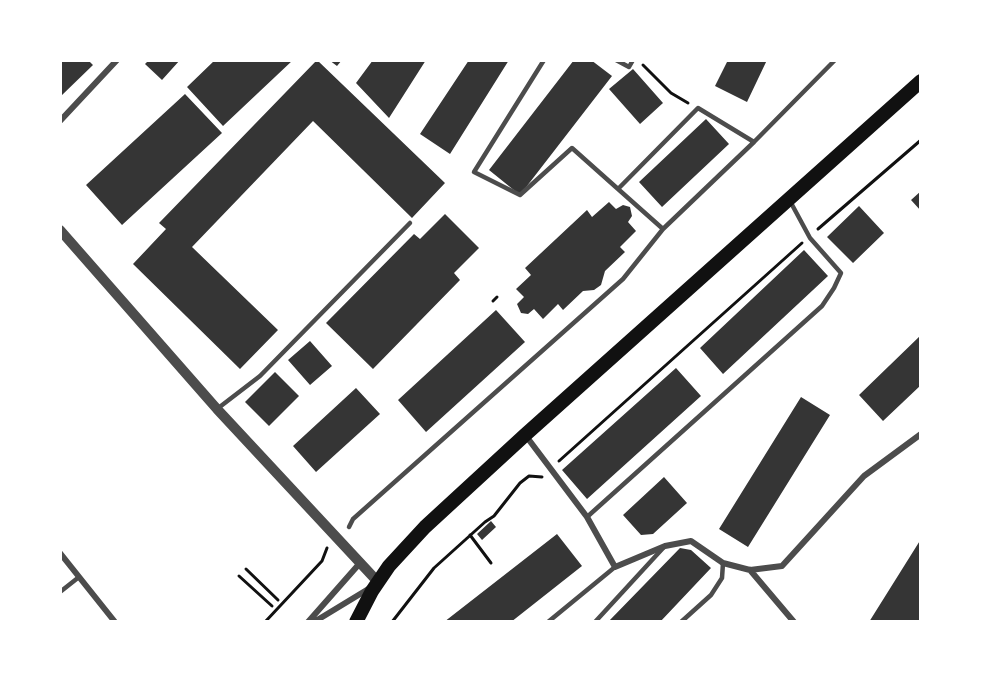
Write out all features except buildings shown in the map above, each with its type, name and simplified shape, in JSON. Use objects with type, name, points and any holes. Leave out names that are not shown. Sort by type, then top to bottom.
[{"type":"main road","points":[[356,622],[378,582],[425,527],[921,81]]},
{"type":"street","points":[[60,121],[117,60]]},
{"type":"street","points":[[60,230],[217,409],[378,582],[314,622]]},
{"type":"street","points":[[525,435],[587,516],[615,567],[665,546],[691,541],[723,563],[750,570],[782,566],[864,476],[921,435]]},
{"type":"street","points":[[60,553],[115,622]]},
{"type":"street","points":[[308,622],[360,563]]},
{"type":"street","points":[[750,570],[794,622]]},
{"type":"lane","points":[[544,60],[474,172],[520,195],[572,148],[663,229]]},
{"type":"lane","points":[[616,60],[629,67],[635,60]]},
{"type":"lane","points":[[349,527],[352,519],[623,279],[663,229],[835,60]]},
{"type":"lane","points":[[618,189],[698,108],[754,142]]},
{"type":"lane","points":[[587,516],[822,306],[841,273],[809,237],[789,198]]},
{"type":"lane","points":[[217,409],[260,376],[410,223]]},
{"type":"lane","points":[[594,622],[665,546]]},
{"type":"lane","points":[[681,622],[711,595],[722,578],[723,563]]},
{"type":"lane","points":[[548,622],[615,567]]},
{"type":"lane","points":[[60,592],[79,577]]},
{"type":"path","points":[[635,60],[671,93],[698,108]]},
{"type":"path","points":[[392,622],[434,568],[494,516],[520,483],[529,476],[544,477],[809,237],[921,140]]},
{"type":"path","points":[[493,301],[497,297]]},
{"type":"path","points":[[470,535],[491,563]]},
{"type":"path","points":[[265,622],[322,561],[327,546]]},
{"type":"path","points":[[246,569],[278,600]]},
{"type":"path","points":[[239,576],[272,606]]}]
